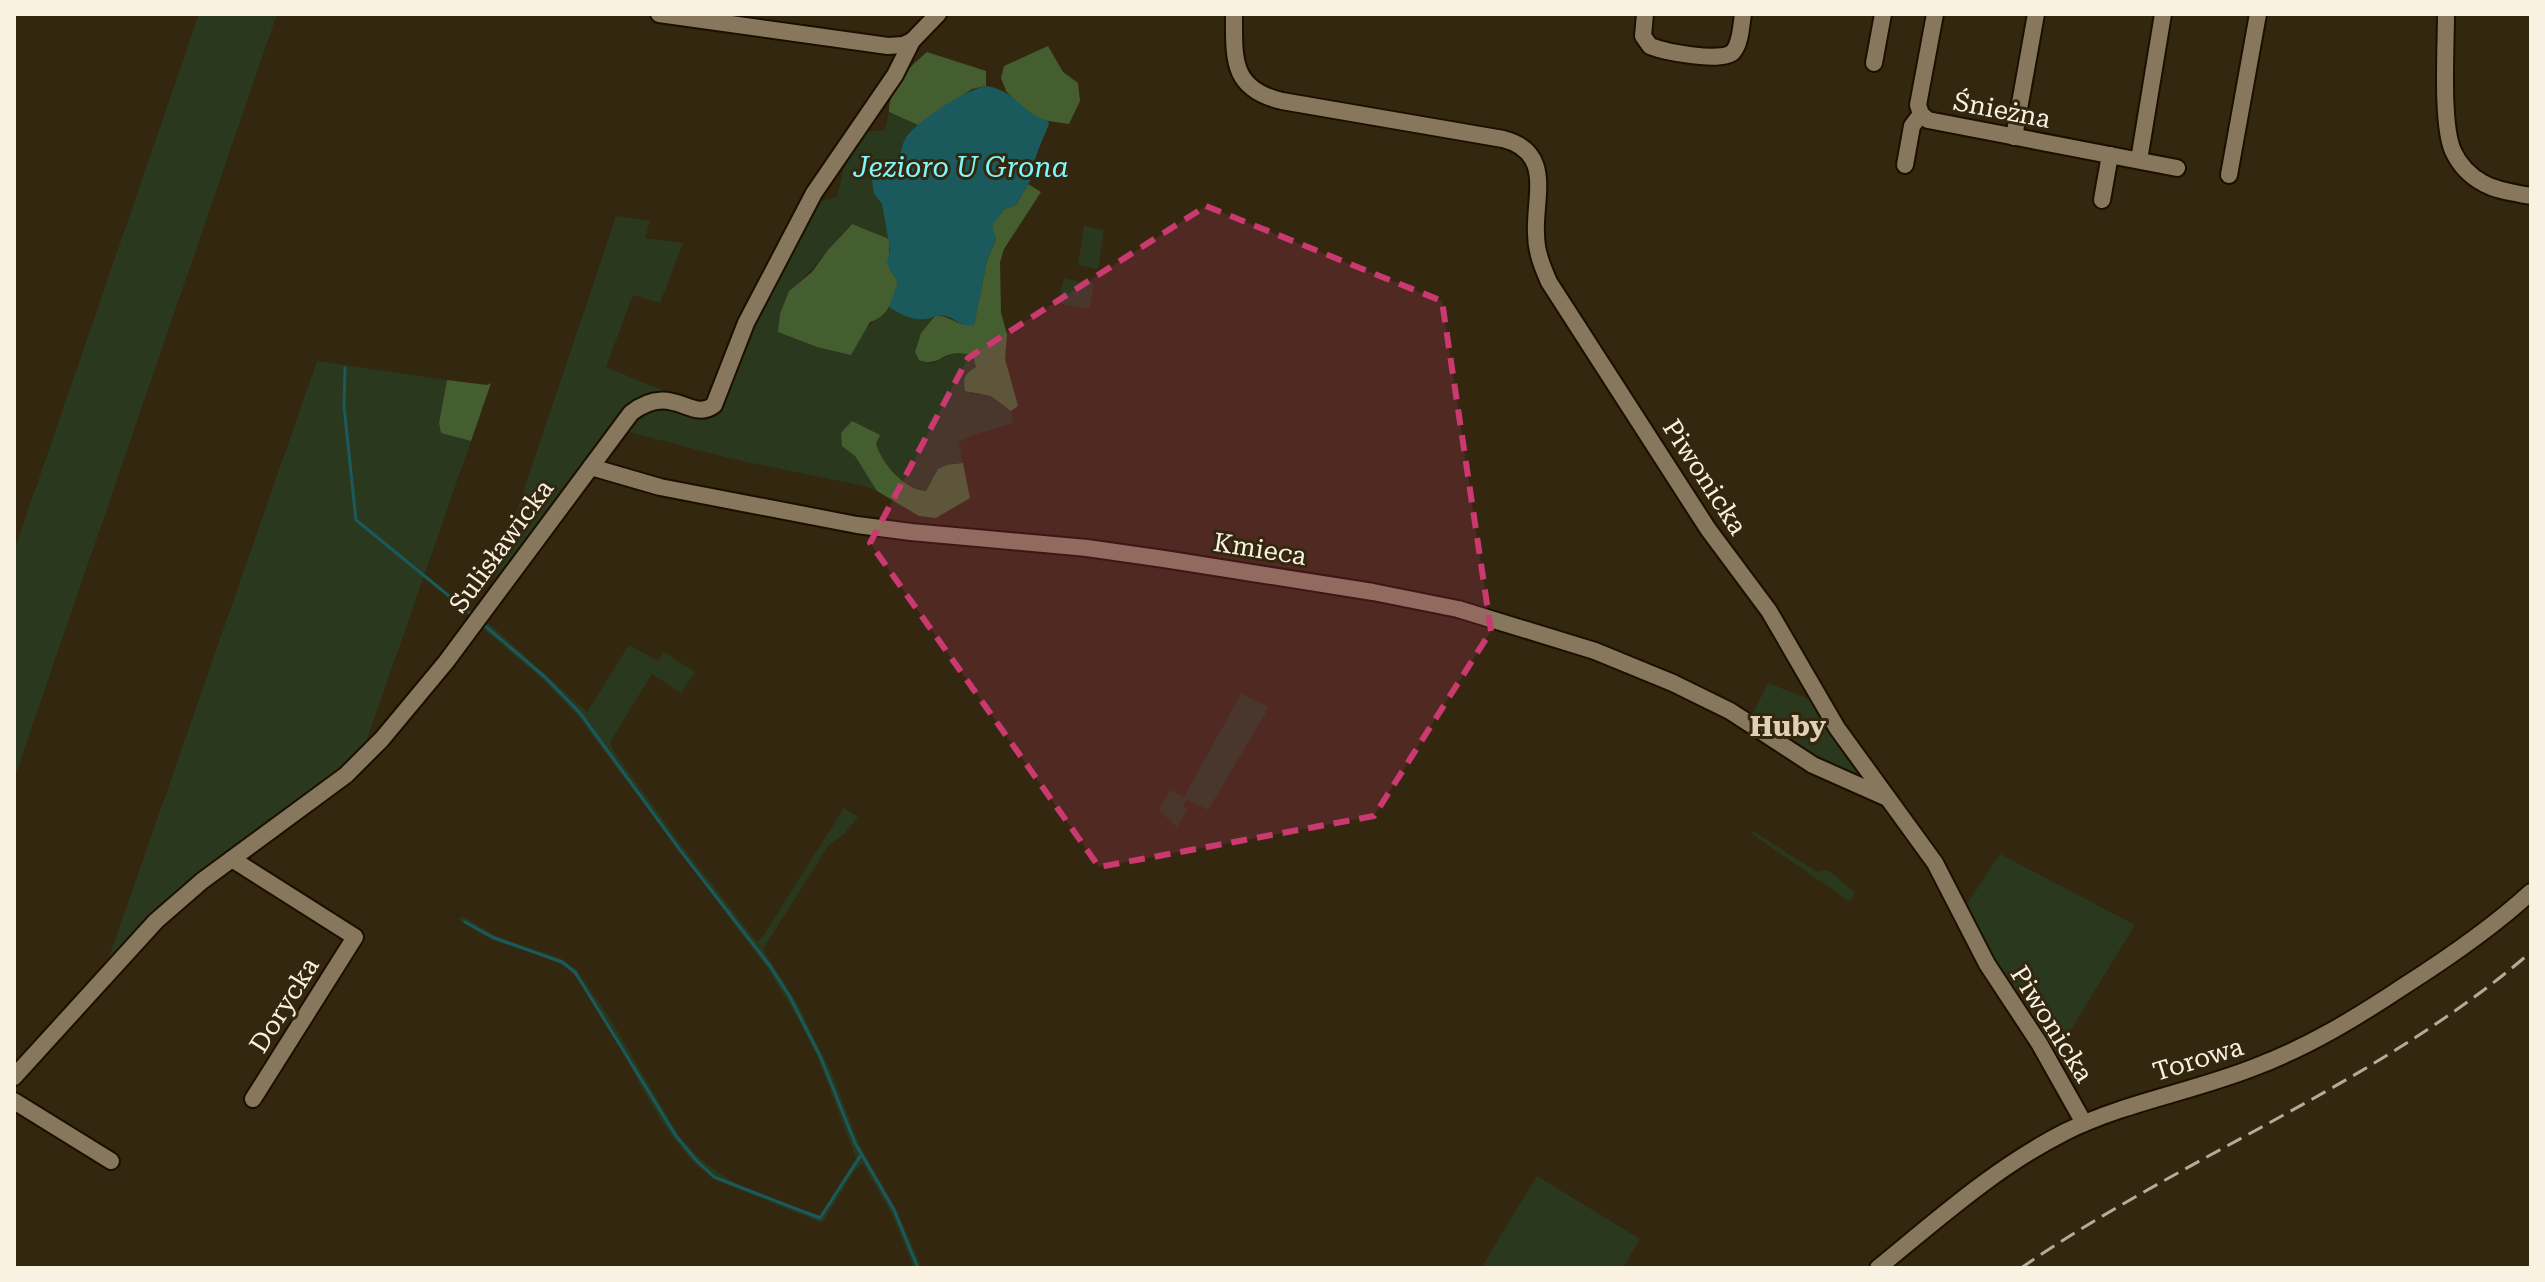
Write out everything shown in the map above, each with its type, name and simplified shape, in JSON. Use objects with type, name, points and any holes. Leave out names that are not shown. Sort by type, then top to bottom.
[{"type":"street","points":[[659,14],[888,46],[912,41]]},
{"type":"street","name":"Sulisławicka","points":[[14,1077],[136,940],[232,859],[346,775],[382,739],[446,662],[622,422],[649,401],[665,399],[705,411],[714,405],[746,323],[800,219],[895,75],[912,41],[938,14]]},
{"type":"street","name":"Piwonicka","points":[[1234,14],[1236,64],[1241,77],[1257,93],[1282,101],[1503,139],[1527,151],[1537,170],[1537,251],[1549,282],[1708,529],[1769,611],[1837,728],[1935,863],[1987,964],[2033,1033],[2084,1123]]},
{"type":"street","points":[[1645,14],[1643,36],[1650,46],[1717,58],[1728,56],[1736,47],[1743,14]]},
{"type":"street","points":[[1874,63],[1883,14]]},
{"type":"street","name":"Śnieżna","points":[[1935,14],[1918,105],[1921,114],[1932,122],[2177,168]]},
{"type":"street","points":[[2014,137],[2036,14]]},
{"type":"street","points":[[2139,160],[2163,14]]},
{"type":"street","points":[[2229,175],[2258,14]]},
{"type":"street","points":[[2446,14],[2447,126],[2453,150],[2459,161],[2480,181],[2502,190],[2531,196]]},
{"type":"street","points":[[1905,165],[1912,126],[1921,114]]},
{"type":"street","points":[[2102,200],[2110,155]]},
{"type":"street","name":"Kmieca","points":[[591,467],[660,487],[857,525],[1148,557],[1373,592],[1458,609],[1580,646],[1673,683],[1730,711],[1803,760],[1886,797]]},
{"type":"street","name":"Dorycka","points":[[232,859],[355,937],[253,1099]]},
{"type":"street","name":"Torowa","points":[[1878,1268],[2007,1166],[2084,1123],[2143,1101],[2251,1069],[2322,1037],[2441,962],[2531,892]]},
{"type":"street","points":[[14,1101],[111,1161]]},
{"type":"highlighted area","points":[[1206,206],[1442,301],[1491,631],[1374,816],[1099,867],[870,543],[968,358]]},
{"type":"green space","points":[[199,14],[277,14],[14,779],[14,551]]},
{"type":"green space","points":[[1048,46],[1063,72],[1078,83],[1080,101],[1069,124],[1033,117],[1006,91],[1001,78],[1004,66]]},
{"type":"green space","points":[[927,52],[986,71],[986,86],[972,89],[918,125],[889,112],[890,103],[901,79]]},
{"type":"green space","points":[[889,112],[918,125],[907,139],[896,165],[888,172],[871,175],[874,194],[882,204],[889,239],[851,224],[789,291],[861,334],[889,307],[911,317],[935,316],[921,333],[929,364],[953,353],[973,356],[976,367],[966,373],[971,394],[991,396],[1011,411],[1013,423],[970,436],[958,443],[963,463],[943,468],[926,491],[902,481],[889,467],[876,444],[880,435],[855,456],[877,491],[728,458],[622,430],[629,421],[657,403],[701,416],[817,202],[837,197],[844,167],[867,132],[885,130]]},
{"type":"green space","points":[[1028,184],[1041,192],[1004,249],[1000,262],[1001,313],[1007,334],[1005,359],[1018,406],[1011,411],[991,396],[965,391],[965,377],[976,367],[973,356],[955,353],[927,362],[919,360],[915,352],[921,333],[935,316],[946,317],[963,325],[974,324],[987,260],[996,239],[991,226],[1004,209],[1016,205]]},
{"type":"green space","points":[[616,216],[650,221],[645,238],[683,243],[660,303],[633,295],[606,367],[662,390],[660,394],[653,395],[490,591]]},
{"type":"green space","points":[[852,224],[889,239],[890,269],[898,282],[889,306],[881,316],[870,322],[851,355],[817,347],[778,332],[780,314],[789,291],[812,272]]},
{"type":"green space","points":[[1084,226],[1104,230],[1098,269],[1078,265]]},
{"type":"green space","points":[[1064,278],[1094,284],[1089,309],[1058,303]]},
{"type":"green space","points":[[317,361],[447,380],[439,423],[441,433],[471,441],[364,748],[347,765],[166,902],[108,960]]},
{"type":"green space","points":[[447,380],[491,383],[471,441],[441,433],[439,423]]},
{"type":"green space","points":[[852,421],[880,435],[876,444],[883,459],[910,486],[926,491],[938,469],[963,463],[970,498],[936,518],[919,516],[877,491],[855,456],[842,446],[841,433]]},
{"type":"green space","points":[[485,620],[587,712],[629,645],[658,661],[664,652],[695,672],[681,693],[652,674],[610,742],[679,842],[757,942],[844,808],[858,817],[844,834],[829,845],[763,949],[797,1003],[832,1074],[859,1144],[896,1208],[922,1268],[914,1268],[892,1215],[863,1164],[855,1170],[822,1223],[718,1181],[696,1164],[658,1115],[609,1026],[575,976],[556,962],[496,941],[459,920],[462,916],[496,936],[560,958],[576,969],[612,1022],[678,1134],[692,1151],[724,1176],[760,1195],[820,1215],[856,1158],[817,1056],[797,1017],[768,969],[577,715],[540,677],[480,626]]},
{"type":"green space","points":[[1768,683],[1814,701],[1870,783],[1847,778],[1750,719]]},
{"type":"green space","points":[[1241,694],[1269,707],[1208,810],[1187,799],[1183,806],[1187,810],[1177,827],[1159,810],[1170,790],[1184,797]]},
{"type":"green space","points":[[1753,831],[1817,872],[1831,872],[1855,892],[1850,902],[1752,834]]},
{"type":"green space","points":[[2000,854],[2135,925],[2056,1054],[1993,963],[1965,907]]},
{"type":"green space","points":[[1537,1176],[1640,1239],[1623,1268],[1481,1268]]},
{"type":"water","name":"Jezioro U Grona","points":[[986,86],[1005,92],[1031,113],[1048,121],[1030,181],[1016,205],[1004,209],[992,226],[996,239],[987,260],[974,325],[965,325],[942,316],[916,319],[906,316],[889,307],[898,282],[887,264],[890,249],[882,204],[874,194],[871,175],[878,171],[887,173],[892,169],[907,136],[932,114],[955,99]]},
{"type":"waterway","points":[[345,368],[344,406],[356,520],[471,614]]},
{"type":"waterway","points":[[483,624],[546,678],[580,713],[770,966],[790,997],[821,1058],[855,1143],[894,1210],[918,1268]]},
{"type":"waterway","points":[[465,922],[494,938],[562,962],[575,972],[676,1136],[714,1177],[820,1218],[861,1155]]},
{"type":"railway","points":[[2021,1268],[2148,1189],[2346,1080],[2410,1041],[2472,999],[2531,952]]},
{"type":"district","name":"Huby","points":[[1788,726]]}]
